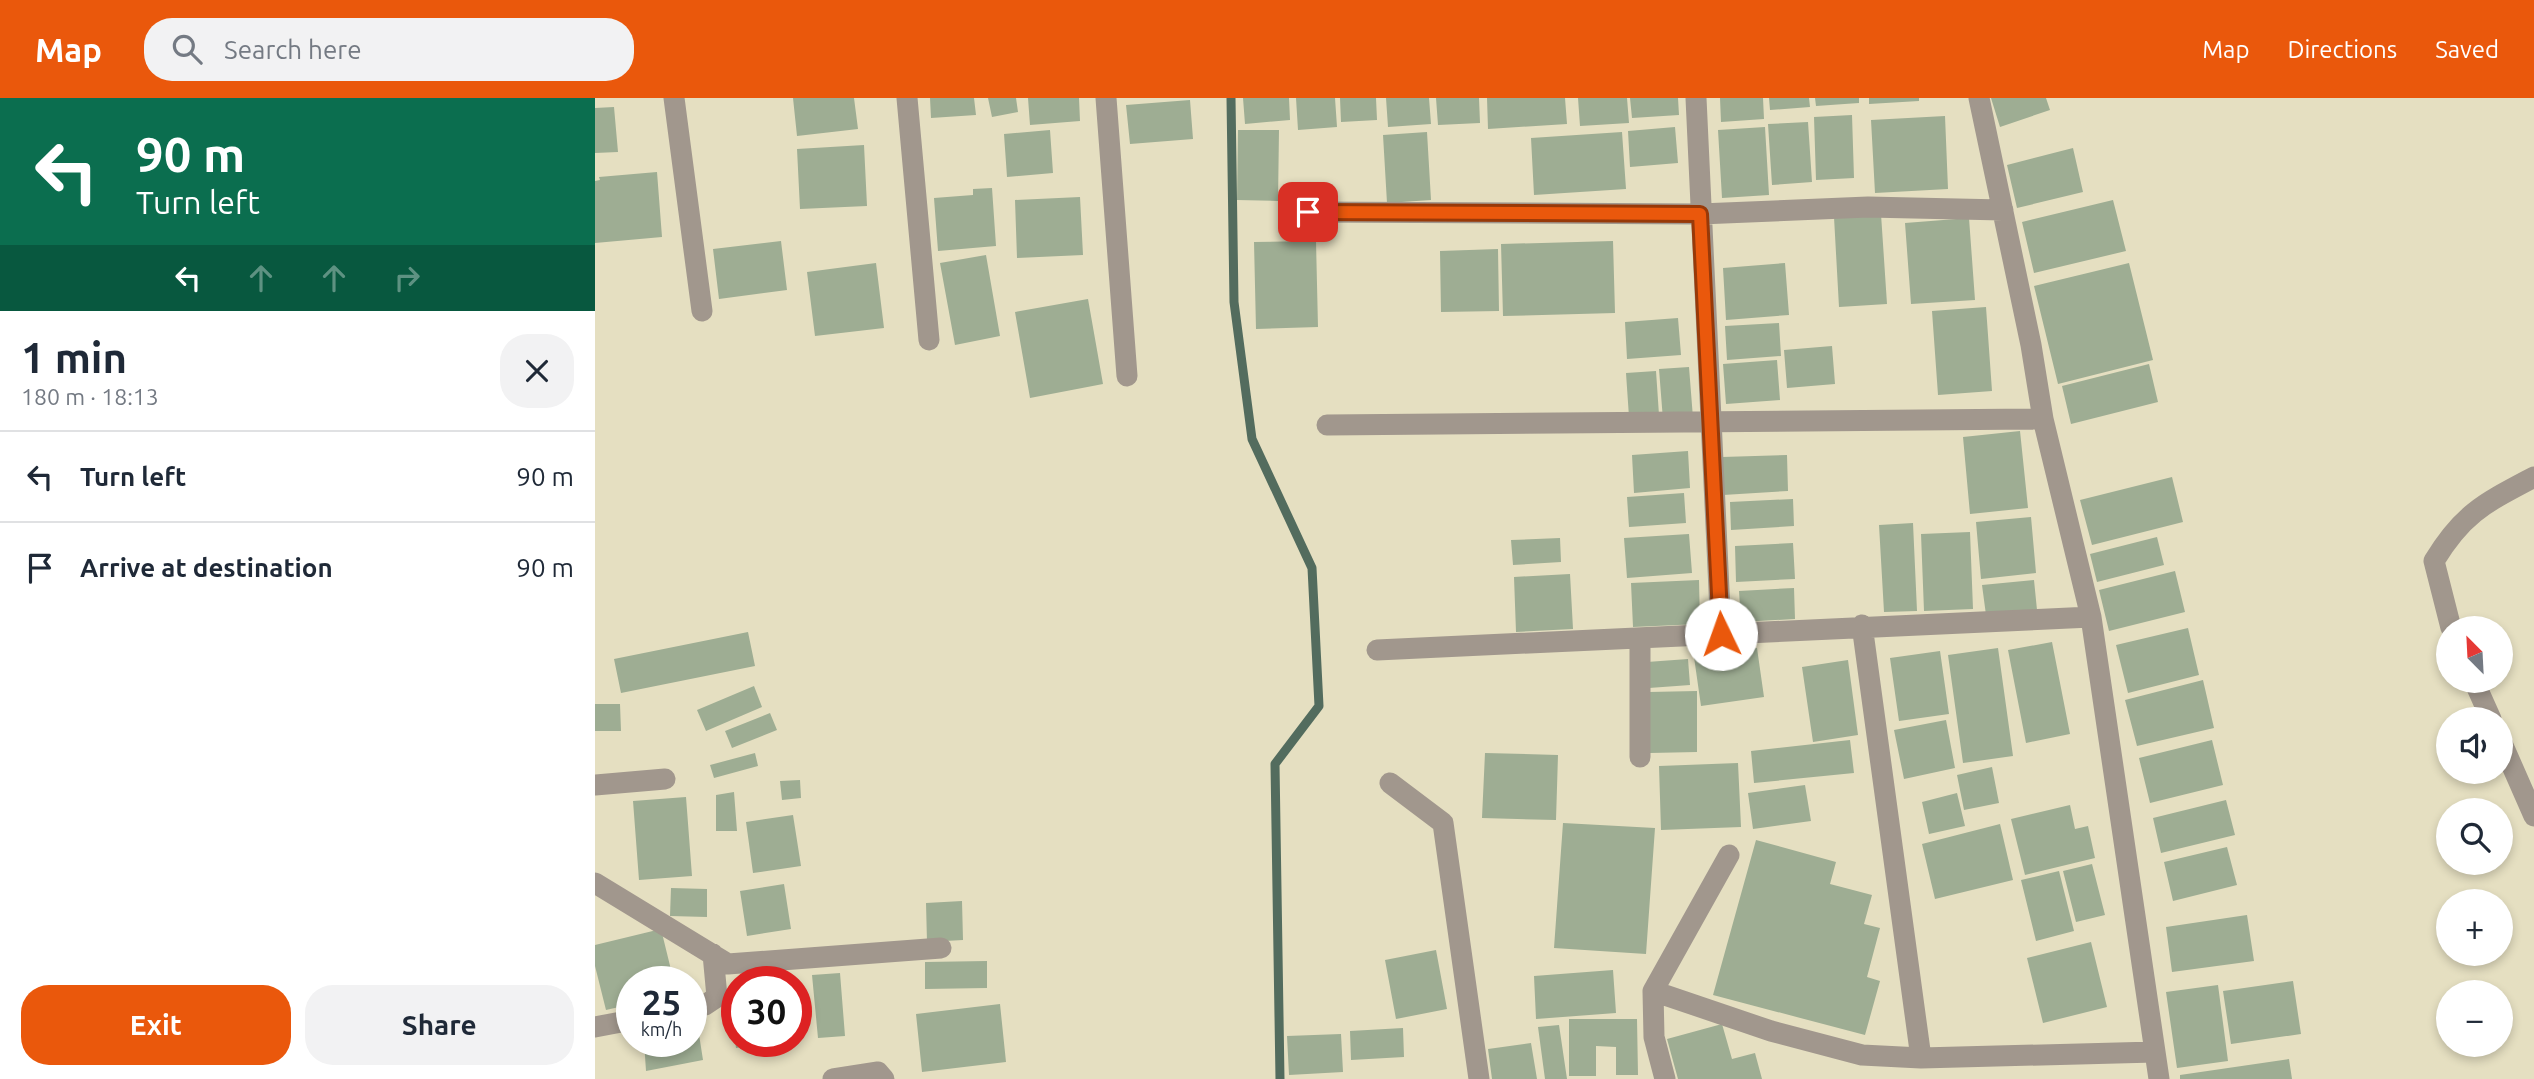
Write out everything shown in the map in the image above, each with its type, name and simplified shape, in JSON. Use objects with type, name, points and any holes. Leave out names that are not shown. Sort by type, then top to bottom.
[{"type":"street","points":[[674,98],[702,312]]},
{"type":"street","points":[[907,98],[929,340]]},
{"type":"street","points":[[1106,98],[1127,376]]},
{"type":"street","points":[[1696,98],[1721,634]]},
{"type":"street","points":[[1979,98],[2043,419],[2091,617],[2159,1079]]},
{"type":"street","points":[[1308,212],[1700,214],[1868,207],[2003,209]]},
{"type":"street","points":[[1327,425],[1711,424],[2043,419]]},
{"type":"street","points":[[2448,616],[2434,561],[2451,533],[2478,507],[2534,477]]},
{"type":"street","points":[[1377,650],[1640,639],[1862,625],[2091,617]]},
{"type":"street","points":[[1862,625],[1921,1058]]},
{"type":"street","points":[[1640,639],[1640,757]]},
{"type":"street","points":[[2513,768],[2534,816]]},
{"type":"street","points":[[595,785],[665,779]]},
{"type":"street","points":[[1390,783],[1443,823],[1479,1079]]},
{"type":"street","points":[[1665,1079],[1654,1038],[1653,992],[1729,855]]},
{"type":"street","points":[[595,883],[728,964],[941,947]]},
{"type":"street","points":[[707,1004],[717,997],[713,954]]},
{"type":"street","points":[[1653,992],[1771,1031],[1862,1055],[1921,1058],[2155,1052]]},
{"type":"street","points":[[595,1027],[616,1023]]},
{"type":"street","points":[[833,1079],[878,1072],[884,1079]]},
{"type":"building","points":[[793,98],[854,98],[858,129],[797,136]]},
{"type":"building","points":[[930,98],[974,98],[976,115],[931,118]]},
{"type":"building","points":[[988,98],[1016,98],[1018,112],[992,117]]},
{"type":"building","points":[[1028,98],[1079,98],[1080,121],[1030,125]]},
{"type":"building","points":[[1243,98],[1289,98],[1290,120],[1245,124]]},
{"type":"building","points":[[1296,98],[1335,98],[1337,127],[1298,130]]},
{"type":"building","points":[[1340,98],[1376,98],[1377,120],[1341,122]]},
{"type":"building","points":[[1386,98],[1429,98],[1431,124],[1388,127]]},
{"type":"building","points":[[1436,98],[1479,98],[1480,123],[1438,125]]},
{"type":"building","points":[[1487,98],[1565,98],[1567,124],[1488,129]]},
{"type":"building","points":[[1578,98],[1627,98],[1629,123],[1580,126]]},
{"type":"building","points":[[1630,98],[1678,98],[1679,115],[1632,118]]},
{"type":"building","points":[[1720,98],[1763,98],[1764,119],[1721,122]]},
{"type":"building","points":[[1769,98],[1809,98],[1810,107],[1770,110]]},
{"type":"building","points":[[1815,98],[1859,98],[1859,103],[1816,106]]},
{"type":"building","points":[[1869,98],[1919,98],[1919,101],[1869,104]]},
{"type":"building","points":[[1991,98],[2046,98],[2050,110],[2000,127]]},
{"type":"building","points":[[1190,100],[1193,139],[1130,144],[1126,105]]},
{"type":"building","points":[[614,107],[618,152],[595,153],[595,108]]},
{"type":"building","points":[[1852,115],[1854,178],[1816,180],[1814,117]]},
{"type":"building","points":[[1945,116],[1948,189],[1875,193],[1871,120]]},
{"type":"building","points":[[1808,122],[1812,182],[1772,185],[1768,124]]},
{"type":"building","points":[[1675,127],[1678,163],[1630,167],[1628,131]]},
{"type":"building","points":[[1765,127],[1769,195],[1722,198],[1718,130]]},
{"type":"building","points":[[1050,130],[1053,173],[1007,177],[1004,134]]},
{"type":"building","points":[[1238,130],[1279,130],[1278,201],[1237,200]]},
{"type":"building","points":[[1427,132],[1431,200],[1387,203],[1383,135]]},
{"type":"building","points":[[1622,132],[1626,189],[1534,195],[1531,138]]},
{"type":"building","points":[[864,145],[867,206],[800,209],[797,149]]},
{"type":"building","points":[[2073,148],[2083,192],[2017,208],[2007,165]]},
{"type":"building","points":[[657,172],[662,237],[595,243],[595,181],[600,180],[599,177]]},
{"type":"building","points":[[992,188],[996,246],[938,251],[934,198],[973,195],[973,189]]},
{"type":"building","points":[[1080,197],[1083,255],[1017,258],[1015,200]]},
{"type":"building","points":[[2113,200],[2126,251],[2034,273],[2022,222]]},
{"type":"building","points":[[1881,214],[1887,304],[1839,307],[1834,217]]},
{"type":"building","points":[[1969,218],[1975,300],[1911,304],[1905,223]]},
{"type":"building","points":[[781,241],[787,290],[719,299],[713,249]]},
{"type":"building","points":[[1316,241],[1318,327],[1256,329],[1254,242]]},
{"type":"building","points":[[1613,241],[1615,313],[1503,316],[1501,244]]},
{"type":"building","points":[[1498,249],[1499,311],[1441,312],[1440,251]]},
{"type":"building","points":[[986,255],[1000,336],[955,345],[940,263]]},
{"type":"building","points":[[876,263],[884,328],[815,336],[807,272]]},
{"type":"building","points":[[1785,263],[1789,315],[1726,320],[1723,268]]},
{"type":"building","points":[[2129,263],[2153,360],[2058,384],[2034,286]]},
{"type":"building","points":[[1088,299],[1103,384],[1030,398],[1015,312]]},
{"type":"building","points":[[1986,307],[1992,391],[1938,395],[1932,311]]},
{"type":"building","points":[[1678,318],[1681,355],[1627,359],[1625,322]]},
{"type":"building","points":[[1779,323],[1781,356],[1727,360],[1725,326]]},
{"type":"building","points":[[1832,346],[1835,384],[1787,388],[1784,350]]},
{"type":"building","points":[[1777,360],[1780,400],[1726,404],[1723,364]]},
{"type":"building","points":[[2149,364],[2158,402],[2071,424],[2062,386]]},
{"type":"building","points":[[1689,367],[1693,418],[1663,420],[1659,369]]},
{"type":"building","points":[[1656,371],[1659,415],[1629,417],[1626,373]]},
{"type":"building","points":[[2020,431],[2028,508],[1970,514],[1963,437]]},
{"type":"building","points":[[1688,451],[1690,488],[1634,493],[1632,455]]},
{"type":"building","points":[[1787,455],[1788,491],[1723,495],[1722,457]]},
{"type":"building","points":[[2172,477],[2183,522],[2092,545],[2080,500]]},
{"type":"building","points":[[1684,493],[1686,523],[1629,527],[1627,497]]},
{"type":"building","points":[[1793,499],[1794,526],[1731,530],[1730,502]]},
{"type":"building","points":[[2031,517],[2036,573],[1981,579],[1976,522]]},
{"type":"building","points":[[1913,523],[1917,611],[1884,612],[1879,525]]},
{"type":"building","points":[[1970,532],[1973,609],[1924,611],[1921,534]]},
{"type":"building","points":[[1689,534],[1692,573],[1627,578],[1624,538]]},
{"type":"building","points":[[2157,537],[2164,565],[2097,582],[2090,554]]},
{"type":"building","points":[[1560,538],[1561,562],[1513,565],[1511,540]]},
{"type":"building","points":[[1793,543],[1795,579],[1736,582],[1735,546]]},
{"type":"building","points":[[2175,571],[2185,612],[2109,631],[2099,590]]},
{"type":"building","points":[[1570,574],[1573,629],[1516,632],[1514,577]]},
{"type":"building","points":[[1699,580],[1700,624],[1633,627],[1631,583]]},
{"type":"building","points":[[2034,580],[2037,610],[1986,615],[1982,585]]},
{"type":"building","points":[[1794,588],[1795,619],[1741,622],[1739,591]]},
{"type":"building","points":[[2188,628],[2199,675],[2128,693],[2116,645]]},
{"type":"building","points":[[748,632],[755,666],[621,693],[614,659]]},
{"type":"building","points":[[2052,642],[2070,734],[2026,743],[2008,650]]},
{"type":"building","points":[[1757,648],[1764,697],[1701,706],[1694,657]]},
{"type":"building","points":[[1998,648],[2013,756],[1963,763],[1948,655]]},
{"type":"building","points":[[1940,651],[1949,714],[1899,721],[1890,658]]},
{"type":"building","points":[[1688,659],[1690,685],[1649,688],[1647,662]]},
{"type":"building","points":[[1848,660],[1858,735],[1813,742],[1802,667]]},
{"type":"building","points":[[2203,680],[2214,728],[2137,746],[2125,700]]},
{"type":"building","points":[[754,686],[762,707],[706,731],[697,710]]},
{"type":"building","points":[[1697,691],[1697,752],[1650,753],[1649,692]]},
{"type":"building","points":[[595,704],[620,704],[621,731],[595,731]]},
{"type":"building","points":[[770,713],[777,730],[732,748],[725,731]]},
{"type":"building","points":[[1946,720],[1955,768],[1904,779],[1894,730]]},
{"type":"building","points":[[1850,740],[1854,773],[1754,783],[1751,751]]},
{"type":"building","points":[[2212,740],[2223,785],[2150,803],[2139,758]]},
{"type":"building","points":[[755,753],[758,766],[714,778],[710,765]]},
{"type":"building","points":[[1485,753],[1558,755],[1556,820],[1482,818]]},
{"type":"building","points":[[1738,763],[1741,827],[1661,830],[1659,766]]},
{"type":"building","points":[[1992,767],[1999,803],[1964,810],[1957,775]]},
{"type":"building","points":[[800,780],[801,798],[782,800],[780,781]]},
{"type":"building","points":[[1805,785],[1811,821],[1753,829],[1748,793]]},
{"type":"building","points":[[734,792],[737,831],[716,831],[716,795]]},
{"type":"building","points":[[1957,793],[1965,826],[1929,834],[1922,802]]},
{"type":"building","points":[[686,797],[692,876],[639,880],[633,801]]},
{"type":"building","points":[[2226,800],[2235,835],[2161,853],[2153,818]]},
{"type":"building","points":[[2070,805],[2075,829],[2088,826],[2095,858],[2025,875],[2011,819]]},
{"type":"building","points":[[793,815],[801,866],[753,873],[746,822]]},
{"type":"building","points":[[1563,823],[1655,828],[1646,954],[1554,948]]},
{"type":"building","points":[[2000,824],[2013,880],[1935,899],[1922,844]]},
{"type":"building","points":[[1756,840],[1836,862],[1830,884],[1872,895],[1864,924],[1880,928],[1867,977],[1880,981],[1865,1035],[1713,995]]},
{"type":"building","points":[[2227,847],[2237,885],[2173,901],[2164,862]]},
{"type":"building","points":[[2092,864],[2105,915],[2076,922],[2063,871]]},
{"type":"building","points":[[2059,871],[2074,931],[2036,941],[2021,880]]},
{"type":"building","points":[[784,884],[791,929],[747,936],[740,891]]},
{"type":"building","points":[[671,888],[707,889],[707,917],[670,916]]},
{"type":"building","points":[[962,901],[963,940],[927,942],[926,903]]},
{"type":"building","points":[[2247,915],[2254,961],[2172,972],[2166,927]]},
{"type":"building","points":[[661,929],[670,966],[616,966],[616,1008],[606,1010],[595,966],[595,945]]},
{"type":"building","points":[[2091,942],[2107,1007],[2043,1023],[2027,958]]},
{"type":"building","points":[[1436,950],[1447,1009],[1396,1019],[1385,960]]},
{"type":"building","points":[[987,961],[987,988],[925,989],[925,962]]},
{"type":"building","points":[[1613,970],[1616,1013],[1536,1019],[1534,976]]},
{"type":"building","points":[[840,973],[845,1036],[818,1038],[812,975]]},
{"type":"building","points":[[2293,981],[2301,1034],[2231,1044],[2223,991]]},
{"type":"building","points":[[2218,985],[2228,1061],[2177,1068],[2166,992]]},
{"type":"building","points":[[1000,1004],[1006,1062],[922,1072],[916,1014]]},
{"type":"building","points":[[1569,1019],[1637,1019],[1638,1075],[1616,1075],[1616,1047],[1596,1046],[1596,1076],[1569,1076]]},
{"type":"building","points":[[1722,1024],[1732,1059],[1755,1053],[1762,1079],[1678,1079],[1667,1039]]},
{"type":"building","points":[[1559,1025],[1567,1079],[1545,1079],[1538,1027]]},
{"type":"building","points":[[1403,1028],[1404,1057],[1351,1060],[1350,1031]]},
{"type":"building","points":[[1341,1034],[1343,1072],[1289,1075],[1287,1036]]},
{"type":"building","points":[[1531,1043],[1537,1079],[1492,1079],[1488,1049]]},
{"type":"building","points":[[645,1057],[703,1057],[703,1060],[646,1071]]},
{"type":"building","points":[[2289,1059],[2292,1079],[2180,1079],[2180,1075]]},
{"type":"waterway","points":[[1231,98],[1234,302],[1252,439],[1312,568],[1319,706],[1275,764],[1280,1079]]},
{"type":"route","points":[[1308,212],[1700,214],[1721,634]]}]
